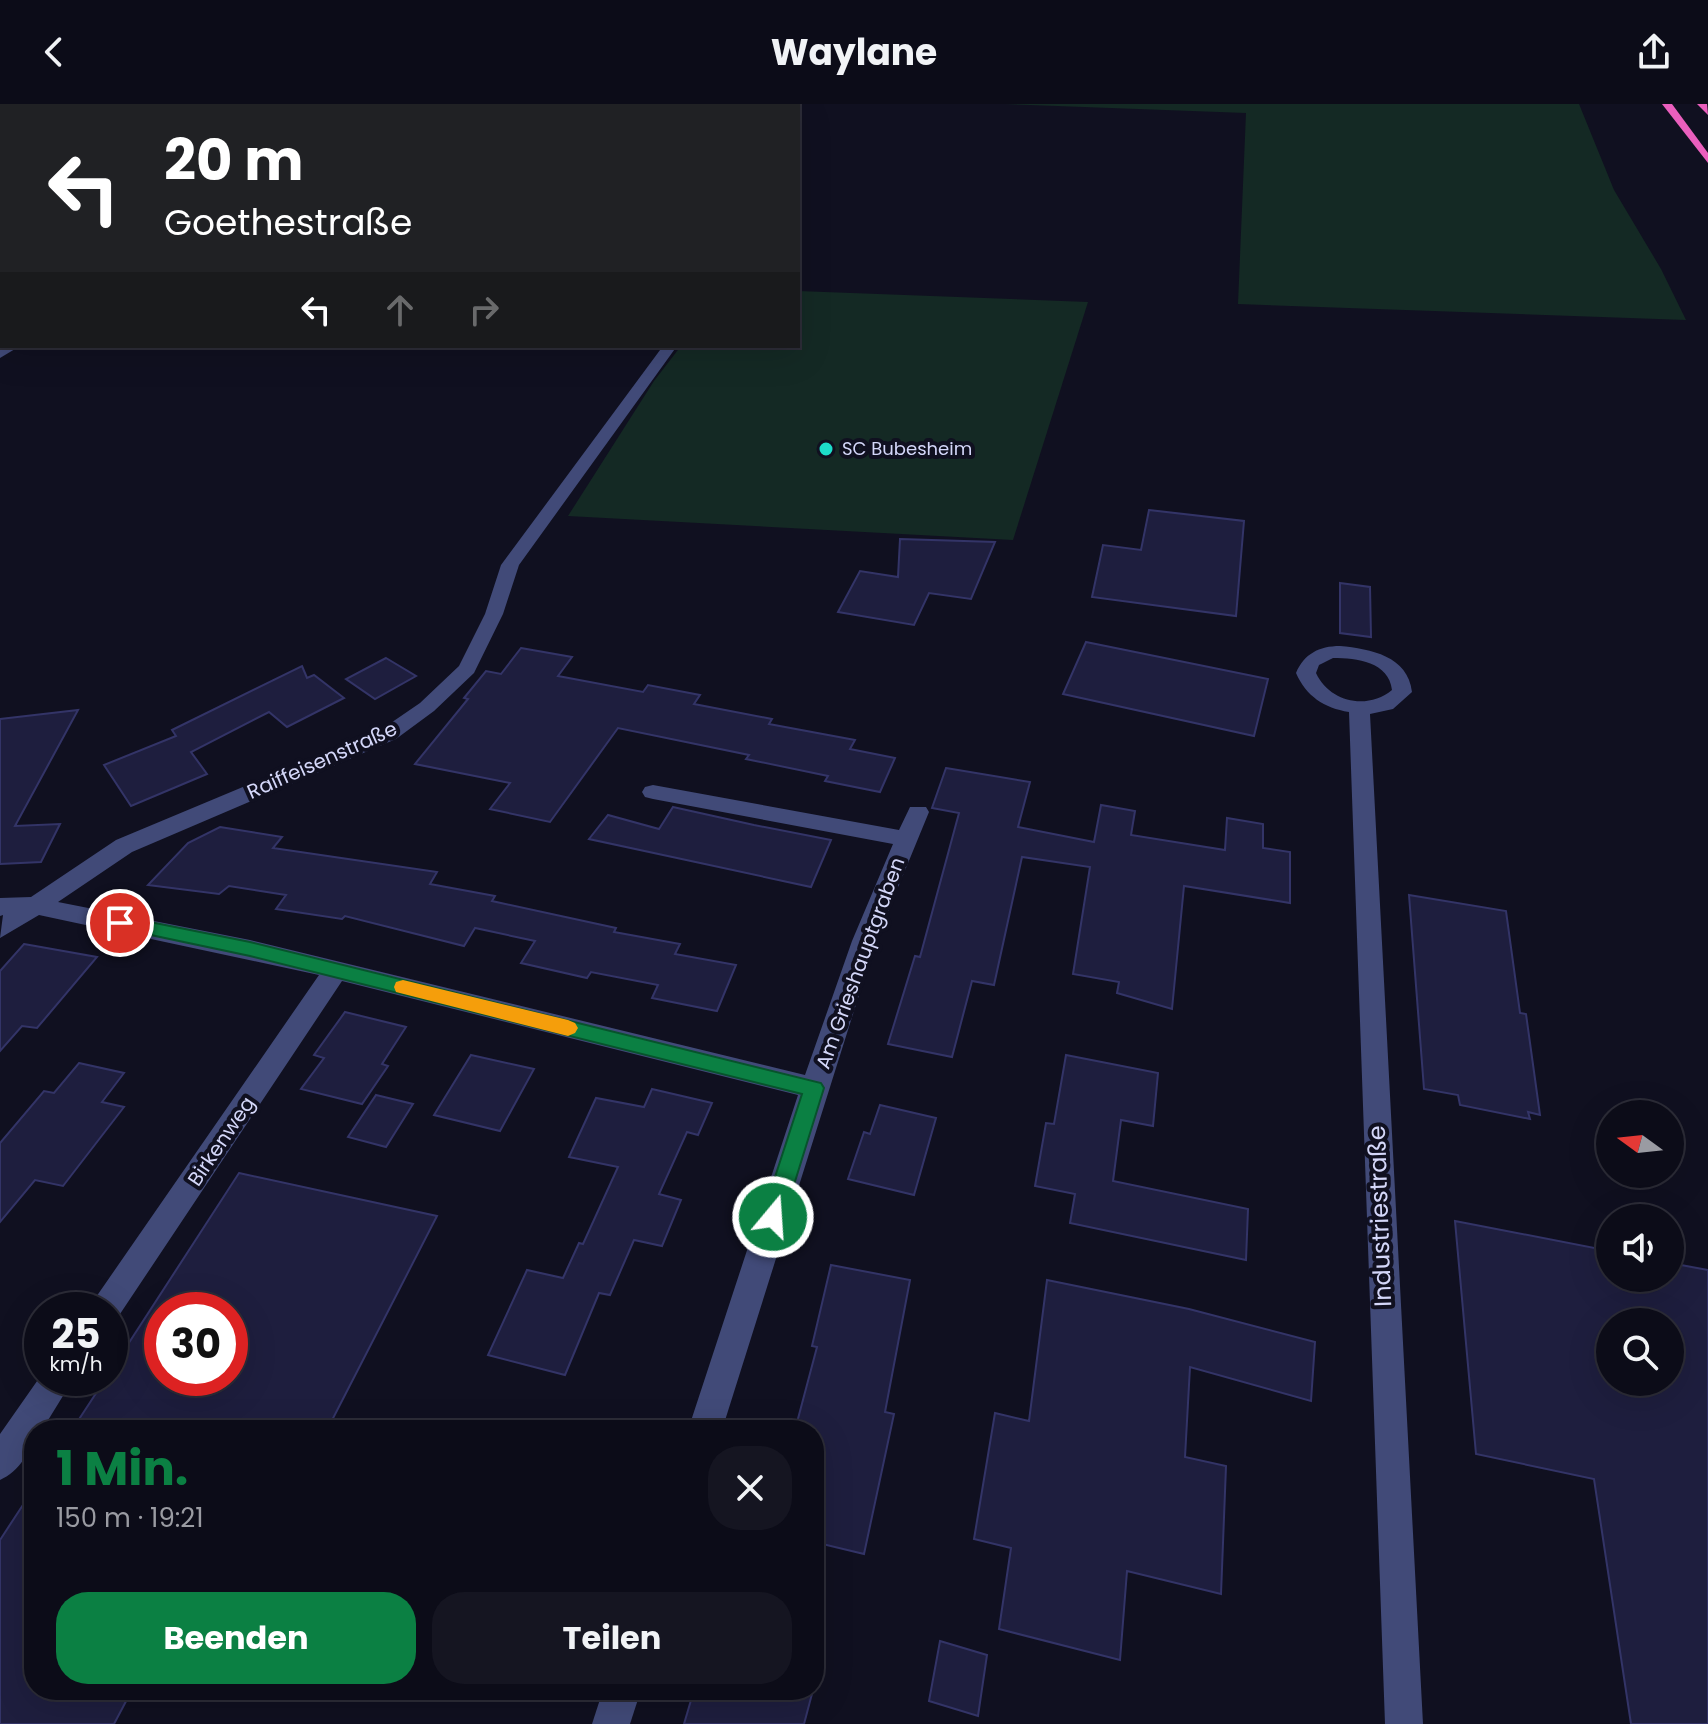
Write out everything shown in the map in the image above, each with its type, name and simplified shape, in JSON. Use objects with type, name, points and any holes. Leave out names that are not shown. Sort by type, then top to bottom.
[{"type":"highway","points":[[1667,104],[1708,160]]},
{"type":"highway","points":[[1702,104],[1708,112]]},
{"type":"street","name":"Raiffeisenstraße","points":[[0,929],[124,846],[389,734],[427,707],[467,669],[494,614],[510,565],[669,348]]},
{"type":"street","name":"Industriestraße","points":[[1359,708],[1404,1724]]},
{"type":"street","name":"Am Grieshauptgraben","points":[[653,792],[907,839]]},
{"type":"street","name":"Am Grieshauptgraben","points":[[708,1420],[864,941],[918,812]]},
{"type":"street","points":[[0,907],[33,905],[250,949],[814,1088]]},
{"type":"street","name":"Birkenweg","points":[[117,1292],[336,971]]},
{"type":"street","points":[[29,1420],[46,1396]]},
{"type":"street","points":[[0,1463],[24,1428]]},
{"type":"street","points":[[611,1724],[619,1700]]},
{"type":"green space","points":[[1005,104],[1579,104],[1614,190],[1661,269],[1686,320],[1238,304],[1246,113]]},
{"type":"green space","name":"SC Bubesheim","points":[[800,291],[1088,302],[1013,540],[568,516],[654,381],[679,348],[800,348]]},
{"type":"building","points":[[1149,510],[1244,521],[1236,616],[1092,597],[1103,545],[1141,550]]},
{"type":"building","points":[[900,539],[995,542],[971,599],[929,593],[914,625],[838,612],[860,571],[898,577]]},
{"type":"building","points":[[1340,583],[1370,587],[1371,637],[1340,633]]},
{"type":"building","points":[[1086,642],[1268,679],[1254,736],[1063,694]]},
{"type":"building","points":[[521,648],[572,657],[558,676],[643,692],[648,685],[700,695],[694,704],[772,719],[769,724],[855,740],[850,749],[895,758],[880,792],[825,781],[828,776],[746,759],[749,755],[618,728],[550,822],[490,809],[510,783],[415,764],[468,699],[464,698],[486,671],[501,674]]},
{"type":"building","points":[[386,658],[416,676],[375,699],[346,679]]},
{"type":"building","points":[[302,666],[307,678],[314,675],[344,698],[287,727],[269,712],[191,752],[207,774],[131,806],[104,765],[176,736],[172,730]]},
{"type":"building","points":[[78,710],[15,826],[60,824],[41,862],[0,864],[0,719]]},
{"type":"building","points":[[946,768],[1030,782],[1018,827],[1094,842],[1101,805],[1135,811],[1131,835],[1225,850],[1227,818],[1263,824],[1263,848],[1290,852],[1290,903],[1184,886],[1172,1009],[1117,993],[1119,982],[1073,974],[1090,867],[1022,857],[994,985],[972,981],[952,1057],[888,1044],[915,956],[920,957],[959,813],[932,808]]},
{"type":"building","points":[[673,807],[831,840],[811,887],[589,839],[608,815],[659,829]]},
{"type":"building","points":[[220,827],[282,837],[273,848],[437,872],[430,884],[495,896],[492,901],[616,928],[614,932],[680,944],[675,954],[736,965],[717,1011],[652,998],[658,985],[591,972],[587,978],[521,963],[535,941],[475,928],[464,946],[345,916],[342,919],[276,909],[286,895],[229,886],[219,894],[148,885],[188,843]]},
{"type":"building","points":[[1409,895],[1506,911],[1520,1013],[1526,1014],[1540,1115],[1528,1112],[1530,1119],[1460,1105],[1458,1095],[1424,1089]]},
{"type":"building","points":[[24,944],[97,957],[37,1028],[22,1026],[0,1051],[0,971]]},
{"type":"building","points":[[345,1012],[406,1027],[382,1064],[388,1066],[362,1104],[301,1089],[324,1058],[314,1055]]},
{"type":"building","points":[[471,1055],[534,1069],[500,1131],[434,1115]]},
{"type":"building","points":[[1066,1055],[1158,1073],[1153,1126],[1121,1120],[1113,1181],[1248,1209],[1246,1260],[1070,1223],[1075,1194],[1035,1186],[1046,1123],[1054,1124]]},
{"type":"building","points":[[79,1063],[124,1073],[102,1102],[124,1107],[63,1186],[35,1180],[0,1222],[0,1143],[44,1091],[54,1093]]},
{"type":"building","points":[[652,1089],[712,1103],[698,1135],[687,1132],[659,1194],[681,1200],[662,1246],[634,1240],[610,1295],[599,1293],[565,1375],[488,1355],[527,1270],[563,1278],[579,1243],[583,1244],[618,1167],[569,1157],[596,1098],[644,1107]]},
{"type":"building","points":[[376,1095],[413,1104],[386,1147],[348,1137]]},
{"type":"building","points":[[880,1105],[936,1118],[914,1195],[848,1179],[864,1132],[870,1134]]},
{"type":"building","points":[[239,1173],[437,1216],[332,1420],[79,1420],[94,1396],[128,1396],[128,1344],[144,1320],[144,1396],[248,1396],[248,1292],[162,1292]]},
{"type":"building","points":[[1455,1221],[1596,1248],[1596,1292],[1684,1292],[1684,1266],[1708,1270],[1708,1724],[1631,1724],[1594,1479],[1476,1454]]},
{"type":"building","points":[[831,1265],[910,1280],[885,1412],[894,1414],[864,1554],[824,1544],[824,1420],[798,1420],[817,1347],[812,1346]]},
{"type":"building","points":[[1047,1280],[1189,1309],[1315,1342],[1311,1401],[1190,1367],[1185,1457],[1226,1466],[1221,1594],[1127,1571],[1120,1660],[999,1629],[1011,1548],[974,1539],[995,1413],[1029,1421]]},
{"type":"building","points":[[24,1503],[24,1700],[127,1700],[114,1724],[0,1724],[0,1540]]},
{"type":"building","points":[[940,1641],[987,1655],[978,1716],[929,1701]]},
{"type":"building","points":[[691,1700],[810,1700],[804,1724],[684,1724]]},
{"type":"slow traffic","points":[[403,987],[568,1028]]},
{"type":"place","name":"SC Bubesheim","points":[[826,449]]},
{"type":"route","points":[[120,923],[250,949],[814,1088],[773,1217]]}]
